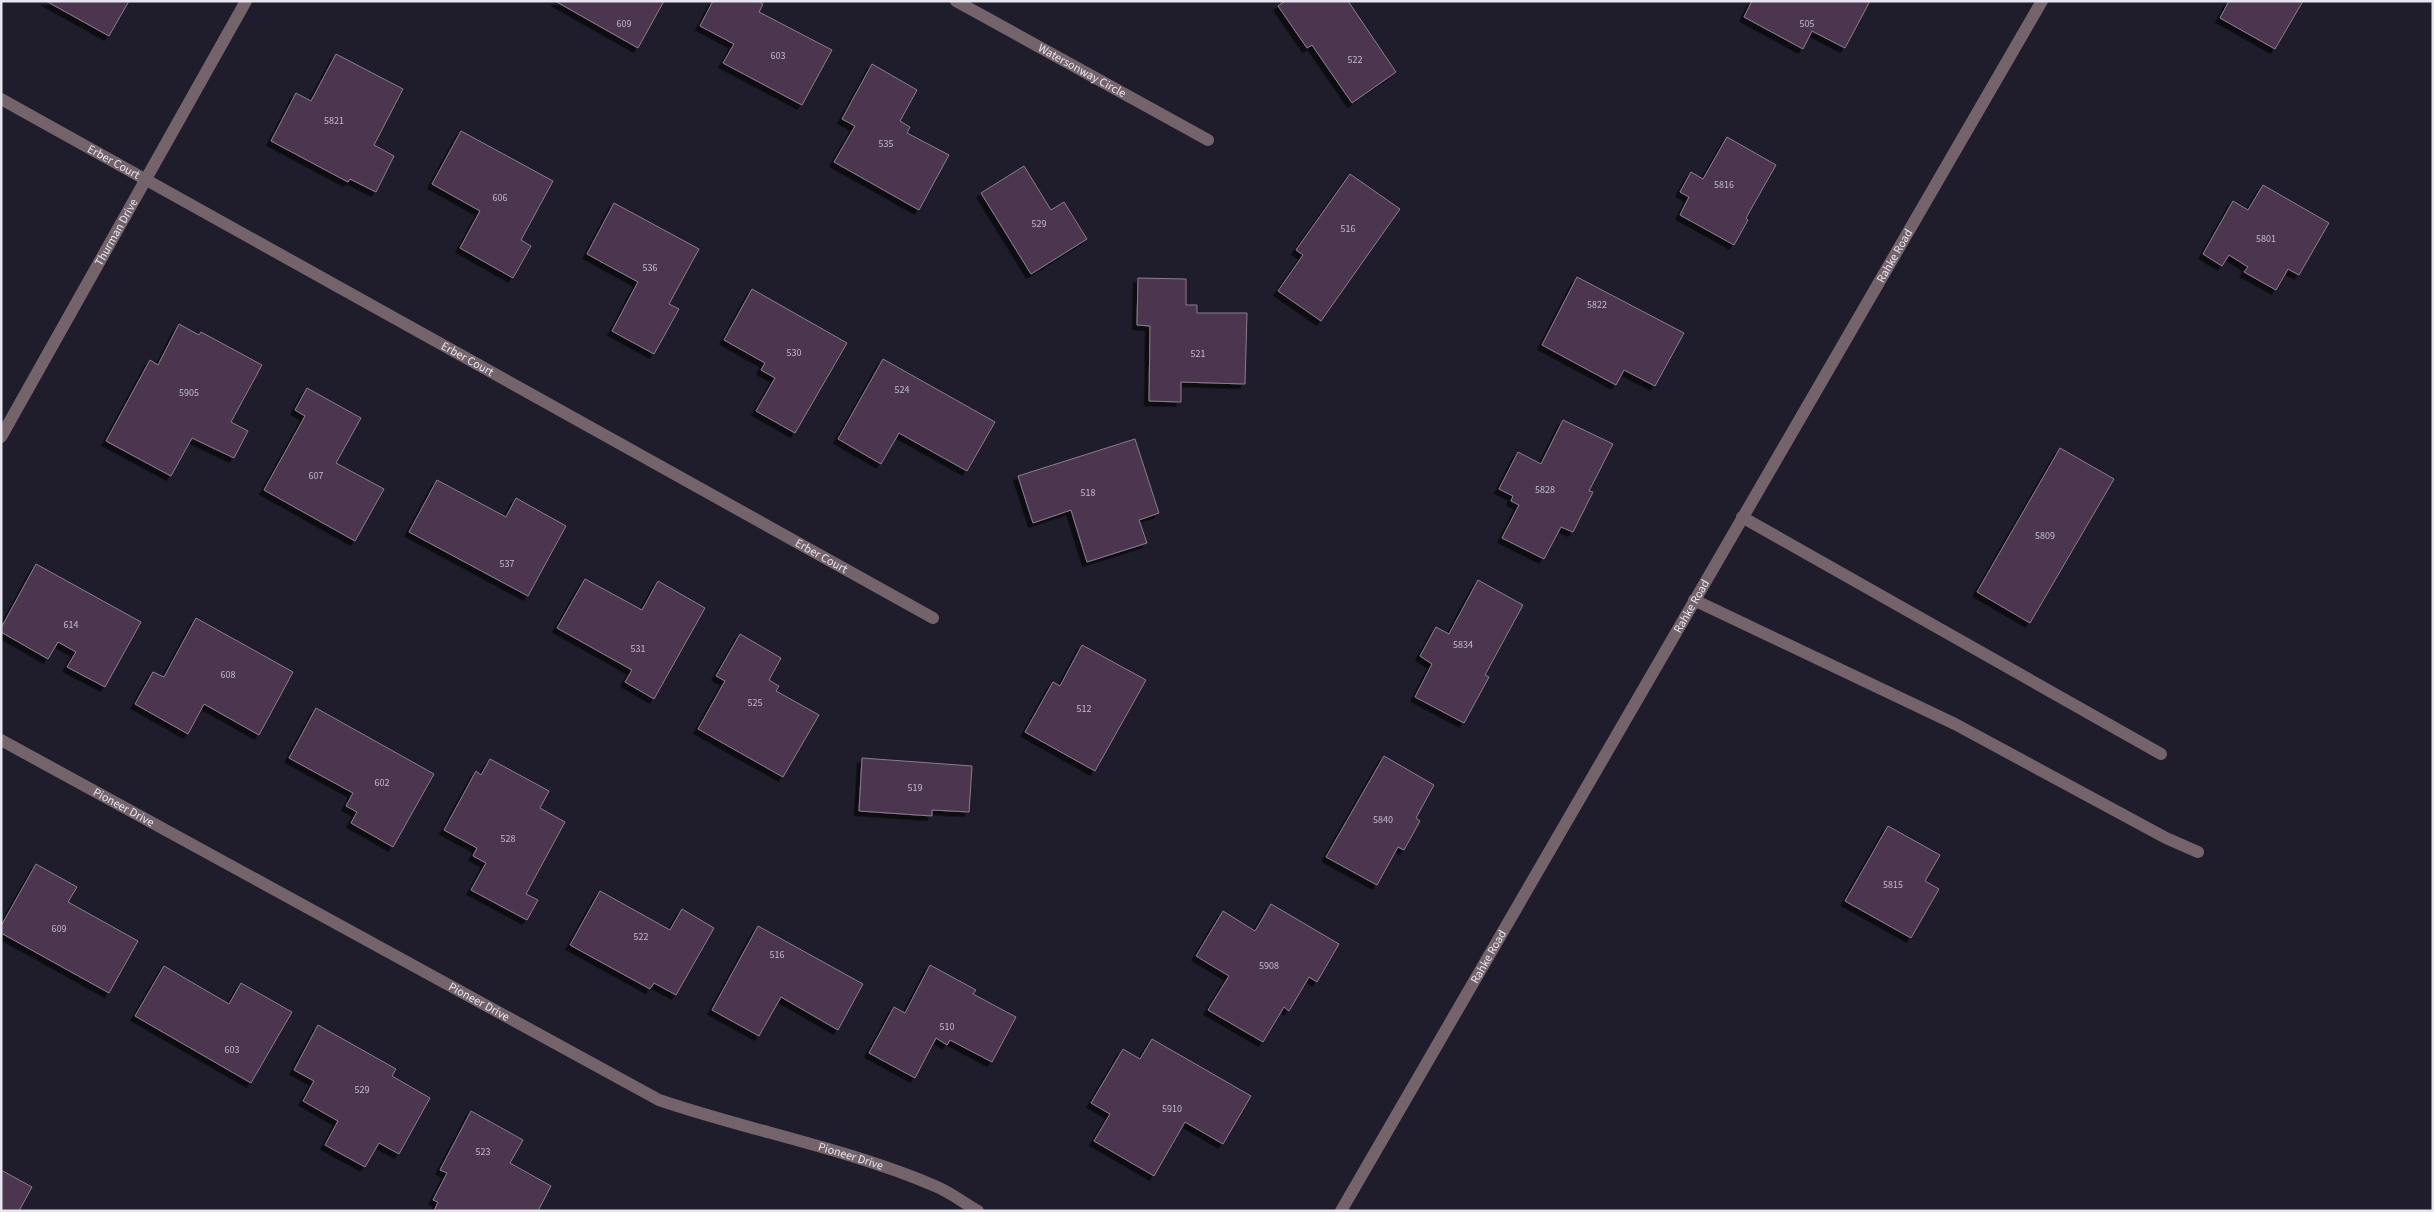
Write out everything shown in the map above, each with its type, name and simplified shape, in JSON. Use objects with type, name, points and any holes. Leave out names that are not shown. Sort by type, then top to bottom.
[{"type":"street","name":"Thurman Drive","points":[[1,437],[246,1]]},
{"type":"street","name":"Watersonway Circle","points":[[956,1],[1208,140]]},
{"type":"street","name":"Rahke Road","points":[[1341,1211],[2042,1]]},
{"type":"street","name":"Erber Court","points":[[1,99],[933,618]]},
{"type":"street","points":[[1742,517],[2161,754]]},
{"type":"street","points":[[1694,600],[1955,724],[2166,838],[2198,852]]},
{"type":"street","name":"Pioneer Drive","points":[[1,740],[659,1100],[691,1111],[867,1160],[938,1187],[978,1211]]},
{"type":"building","points":[[46,1],[129,1],[109,36]]},
{"type":"building","points":[[555,1],[664,1],[638,48]]},
{"type":"building","points":[[713,1],[758,1],[763,4],[759,12],[832,50],[802,105],[723,63],[734,44],[700,26]]},
{"type":"building","points":[[1285,1],[1348,1],[1396,72],[1352,103],[1312,45],[1307,48],[1278,6]]},
{"type":"building","points":[[1752,1],[1870,1],[1845,48],[1812,31],[1803,49],[1744,17]]},
{"type":"building","points":[[2229,1],[2303,1],[2275,49],[2220,18]]},
{"type":"building","points":[[336,54],[403,89],[374,145],[394,156],[376,192],[350,179],[348,182],[271,141],[296,93],[311,101]]},
{"type":"building","points":[[872,64],[917,90],[900,121],[910,127],[907,133],[949,155],[919,210],[834,162],[855,126],[842,119]]},
{"type":"building","points":[[461,131],[553,181],[521,240],[531,246],[513,278],[460,248],[480,211],[432,184]]},
{"type":"building","points":[[1727,137],[1776,165],[1746,218],[1748,220],[1734,245],[1680,215],[1689,197],[1680,192],[1691,172],[1703,179]]},
{"type":"building","points":[[1024,166],[1051,210],[1064,202],[1087,239],[1031,274],[981,193]]},
{"type":"building","points":[[1350,174],[1400,209],[1321,321],[1278,291],[1303,255],[1296,250]]},
{"type":"building","points":[[2263,185],[2329,223],[2299,275],[2288,269],[2276,290],[2244,272],[2248,267],[2229,255],[2222,266],[2203,254],[2233,201],[2248,210]]},
{"type":"building","points":[[614,203],[699,249],[669,304],[679,309],[654,354],[612,331],[638,282],[587,254]]},
{"type":"building","points":[[1577,277],[1684,333],[1655,386],[1624,370],[1616,385],[1542,345]]},
{"type":"building","points":[[1138,278],[1186,279],[1186,305],[1197,305],[1197,313],[1247,313],[1245,384],[1181,382],[1181,402],[1149,401],[1150,326],[1137,325]]},
{"type":"building","points":[[752,289],[847,343],[795,433],[756,411],[775,378],[761,370],[765,363],[724,340]]},
{"type":"building","points":[[179,324],[199,335],[201,332],[262,365],[231,422],[248,431],[234,458],[192,438],[171,476],[106,441],[150,360],[158,365]]},
{"type":"building","points":[[883,359],[995,422],[967,471],[899,433],[881,464],[838,439]]},
{"type":"building","points":[[307,388],[361,418],[336,463],[384,489],[355,541],[264,490],[305,416],[295,410]]},
{"type":"building","points":[[1563,420],[1613,444],[1589,491],[1593,492],[1573,532],[1561,527],[1544,559],[1502,538],[1519,505],[1511,501],[1513,496],[1499,489],[1518,452],[1541,464]]},
{"type":"building","points":[[1135,439],[1159,513],[1139,520],[1147,543],[1087,562],[1071,510],[1033,523],[1018,476]]},
{"type":"building","points":[[2060,448],[2114,479],[2030,623],[1977,592]]},
{"type":"building","points":[[437,480],[506,517],[516,498],[566,526],[528,596],[409,532]]},
{"type":"building","points":[[36,564],[141,622],[105,687],[67,667],[76,652],[58,642],[48,659],[1,632],[1,628]]},
{"type":"building","points":[[585,579],[642,610],[658,581],[705,608],[654,699],[625,682],[632,670],[557,628]]},
{"type":"building","points":[[1478,580],[1523,605],[1485,675],[1489,677],[1464,723],[1415,697],[1432,664],[1420,656],[1436,627],[1449,634]]},
{"type":"building","points":[[196,618],[293,672],[259,735],[204,704],[188,734],[135,704],[153,672],[164,677]]},
{"type":"building","points":[[740,634],[781,658],[769,680],[779,686],[776,691],[819,715],[783,777],[698,729],[725,681],[716,676]]},
{"type":"building","points":[[1082,645],[1146,680],[1095,771],[1025,732],[1053,682],[1060,686]]},
{"type":"building","points":[[316,708],[434,774],[393,847],[351,823],[357,812],[346,806],[353,793],[289,758]]},
{"type":"building","points":[[1384,756],[1434,785],[1416,818],[1420,821],[1404,850],[1398,847],[1377,885],[1326,857]]},
{"type":"building","points":[[862,758],[972,766],[969,812],[932,810],[932,816],[859,811]]},
{"type":"building","points":[[490,759],[549,791],[540,808],[565,822],[526,894],[538,900],[527,920],[471,890],[486,863],[473,856],[477,848],[444,830],[476,771],[481,775]]},
{"type":"building","points":[[1888,826],[1940,855],[1925,881],[1939,889],[1911,938],[1845,901]]},
{"type":"building","points":[[36,864],[77,887],[68,902],[138,941],[109,993],[1,933],[1,926]]},
{"type":"building","points":[[600,891],[670,930],[682,909],[714,928],[676,995],[654,983],[650,989],[570,945]]},
{"type":"building","points":[[1271,904],[1339,944],[1317,982],[1309,977],[1289,1011],[1284,1007],[1263,1042],[1208,1010],[1229,976],[1196,956],[1223,911],[1255,931]]},
{"type":"building","points":[[758,926],[863,984],[838,1030],[781,997],[759,1036],[712,1010]]},
{"type":"building","points":[[930,965],[976,990],[973,994],[1016,1017],[992,1062],[950,1040],[947,1045],[936,1038],[915,1078],[869,1053],[894,1007],[905,1013]]},
{"type":"building","points":[[164,966],[229,1004],[241,983],[292,1012],[251,1083],[135,1016]]},
{"type":"building","points":[[318,1025],[396,1069],[392,1076],[430,1098],[399,1154],[379,1143],[365,1167],[325,1145],[338,1121],[303,1101],[314,1081],[294,1070]]},
{"type":"building","points":[[1152,1039],[1251,1096],[1223,1144],[1185,1122],[1154,1176],[1094,1141],[1110,1114],[1091,1103],[1123,1049],[1140,1059]]},
{"type":"building","points":[[471,1111],[523,1140],[510,1163],[551,1186],[538,1211],[434,1211],[438,1202],[433,1200],[447,1173],[440,1170]]},
{"type":"building","points":[[1,1170],[32,1187],[19,1211],[1,1211]]}]
